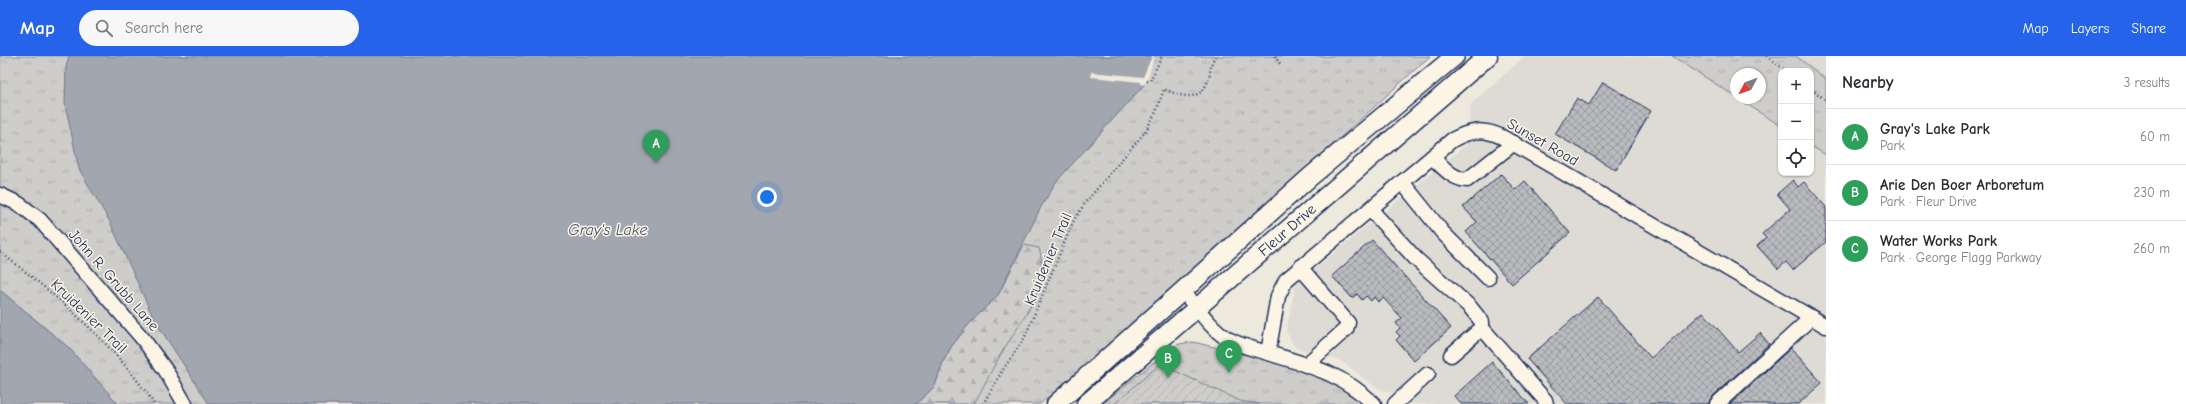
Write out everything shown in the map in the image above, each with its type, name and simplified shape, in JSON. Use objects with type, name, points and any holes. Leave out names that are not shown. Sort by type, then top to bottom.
[{"type":"main road","name":"Fleur Drive","points":[[1056,404],[1310,177],[1455,56]]},
{"type":"main road","name":"Fleur Drive","points":[[1086,404],[1488,56]]},
{"type":"street","name":"Sunset Road","points":[[1268,353],[1281,288],[1300,267],[1452,140],[1465,133],[1477,130],[1488,131],[1514,143],[1826,326]]},
{"type":"street","points":[[1432,157],[1453,176],[1460,180],[1467,180],[1514,143]]},
{"type":"street","points":[[1402,182],[1444,233],[1488,278]]},
{"type":"street","name":"John R. Grubb Lane","points":[[0,194],[19,204],[40,220],[143,339],[166,371],[185,404]]},
{"type":"street","points":[[1370,209],[1416,260],[1470,307],[1482,322],[1482,328],[1545,400],[1546,404]]},
{"type":"street","points":[[1300,267],[1348,324],[1346,329],[1306,365]]},
{"type":"street","points":[[1182,290],[1215,327],[1228,339],[1335,374],[1359,389],[1374,404]]},
{"type":"street","points":[[1716,404],[1812,317]]},
{"type":"street","points":[[1451,355],[1482,328]]},
{"type":"street","points":[[1395,404],[1428,374]]},
{"type":"path","points":[[1147,81],[1150,81],[1152,78],[1162,56]]},
{"type":"path","name":"Kruidenier Trail","points":[[983,404],[1004,368],[1027,334],[1073,222],[1085,203],[1145,132],[1156,112],[1164,89],[1184,97],[1192,96],[1201,91],[1206,86],[1211,63],[1216,56]]},
{"type":"path","points":[[1275,56],[1280,64]]},
{"type":"path","points":[[1767,56],[1782,68]]},
{"type":"path","points":[[1814,92],[1826,100]]},
{"type":"path","name":"Kruidenier Trail","points":[[0,252],[41,285],[110,349],[142,385],[154,404]]},
{"type":"shaded area","points":[[1525,56],[1672,56],[1730,93],[1730,104],[1747,104],[1778,124],[1778,176],[1814,176],[1814,148],[1826,155],[1826,404],[1407,404],[1402,398],[1374,386],[1341,361],[1295,347],[1286,331],[1296,284],[1466,145],[1471,104]]},
{"type":"shaded area","points":[[1796,56],[1826,56],[1826,79],[1814,70],[1814,68],[1812,68]]},
{"type":"green space","name":"Gray's Lake","points":[[0,56],[1430,56],[1195,270],[1040,404],[118,404],[69,348],[0,290]]},
{"type":"green space","points":[[1672,56],[1796,56],[1812,68],[1778,68],[1778,124],[1746,104],[1766,104],[1766,68],[1730,68],[1730,93]]},
{"type":"green space","points":[[1814,70],[1826,79],[1826,155],[1814,148]]},
{"type":"green space","points":[[1024,245],[1039,248],[1042,263],[1038,290],[1025,316],[1002,352],[974,404],[916,404],[935,386],[943,362],[951,347],[969,324],[998,295]]},
{"type":"green space","points":[[1193,342],[1303,368],[1332,377],[1366,404],[1102,404],[1169,350],[1179,344]]},
{"type":"green space","points":[[1160,364],[1240,401],[1260,404],[1114,404]]},
{"type":"water","name":"Gray's Lake","points":[[69,56],[1152,56],[1144,85],[1056,182],[1041,207],[998,295],[969,324],[951,347],[943,362],[935,386],[916,404],[209,404],[154,319],[110,222],[79,169],[65,104],[66,67]]},
{"type":"water","points":[[0,290],[69,348],[118,404],[0,404]]},
{"type":"pier","points":[[1152,56],[1154,56],[1148,78],[1144,85],[1141,84],[1141,82],[1091,77],[1091,72],[1143,77]]},
{"type":"building","points":[[1603,82],[1651,111],[1616,170],[1555,134],[1577,98],[1589,105]]},
{"type":"building","points":[[1501,174],[1515,190],[1525,181],[1570,233],[1512,284],[1466,232],[1477,222],[1463,207]]},
{"type":"building","points":[[1793,180],[1798,187],[1804,182],[1826,207],[1826,242],[1793,270],[1786,262],[1778,269],[1757,246],[1766,238],[1762,234],[1790,209],[1777,194]]},
{"type":"building","points":[[1372,240],[1451,328],[1414,361],[1396,340],[1400,336],[1396,332],[1400,328],[1396,323],[1402,318],[1383,298],[1378,302],[1374,297],[1371,301],[1366,296],[1362,300],[1357,294],[1352,298],[1332,276]]},
{"type":"building","points":[[1598,297],[1651,358],[1703,312],[1738,352],[1760,333],[1769,344],[1711,398],[1708,404],[1567,404],[1527,359]]},
{"type":"building","points":[[1791,348],[1822,383],[1798,404],[1730,404]]},
{"type":"building","points":[[1492,362],[1529,404],[1461,404],[1454,396]]},
{"type":"place","name":"Gray's Lake Park","points":[[656,163]]},
{"type":"place","name":"Water Works Park","points":[[1229,373]]},
{"type":"place","name":"Arie Den Boer Arboretum","points":[[1168,378]]}]
